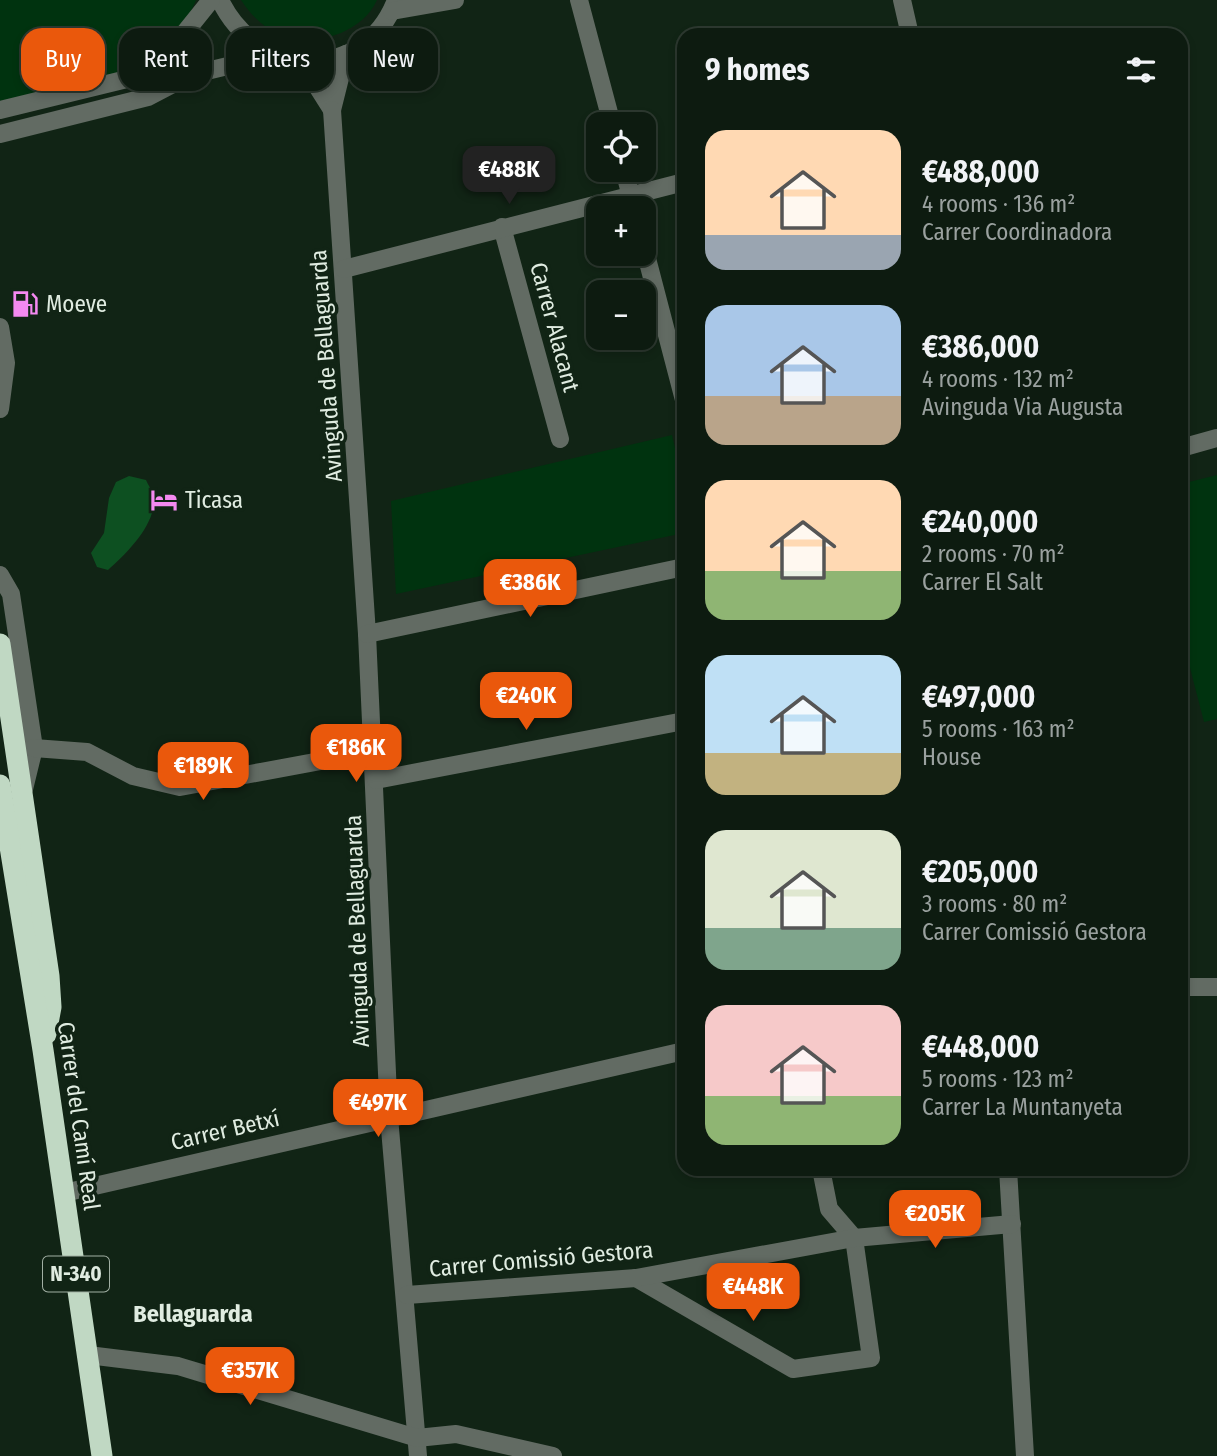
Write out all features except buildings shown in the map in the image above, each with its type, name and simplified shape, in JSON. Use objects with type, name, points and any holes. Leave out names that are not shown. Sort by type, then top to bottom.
[{"type":"highway","points":[[0,644],[49,976],[51,1007],[43,1050]]},
{"type":"highway","name":"Carrer del Camí Real","points":[[0,785],[43,1050],[102,1456]]},
{"type":"street","points":[[0,110],[127,79],[170,51],[211,0]]},
{"type":"street","points":[[220,0],[237,28]]},
{"type":"street","points":[[334,57],[346,54],[373,36],[394,6],[456,0]]},
{"type":"street","points":[[579,0],[609,112]]},
{"type":"street","points":[[902,0],[908,28]]},
{"type":"street","name":"Avinguda de Bellaguarda","points":[[346,54],[332,110],[376,780],[389,1116],[407,1295],[418,1456]]},
{"type":"street","points":[[0,134],[148,97],[190,75],[226,66]]},
{"type":"street","name":"Avinguda de Bellaguarda","points":[[320,91],[332,110]]},
{"type":"street","points":[[648,196],[677,185]]},
{"type":"street","points":[[344,270],[502,227],[586,211]]},
{"type":"street","name":"Carrer Alacant","points":[[502,227],[560,439]]},
{"type":"street","points":[[649,266],[677,373]]},
{"type":"street","points":[[0,327],[6,363],[0,409]]},
{"type":"street","points":[[1188,445],[1217,438]]},
{"type":"street","points":[[367,634],[677,568]]},
{"type":"street","points":[[0,575],[11,594],[34,748],[23,793]]},
{"type":"street","points":[[376,780],[677,722]]},
{"type":"street","points":[[34,748],[87,752],[133,776],[180,787],[374,751]]},
{"type":"street","points":[[1188,987],[1217,987]]},
{"type":"street","name":"Carrer Betxí","points":[[64,1193],[389,1116],[677,1053]]},
{"type":"street","points":[[636,1278],[793,1369],[871,1358],[855,1238],[829,1209],[822,1176]]},
{"type":"street","points":[[1009,1176],[1024,1456]]},
{"type":"street","name":"Carrer Comissió Gestora","points":[[407,1295],[636,1278],[855,1238],[1012,1224]]},
{"type":"street","points":[[88,1355],[178,1366],[417,1438],[456,1434],[553,1456]]},
{"type":"shaded area","points":[[0,0],[196,0],[180,28],[119,28],[119,73],[105,78],[105,28],[21,28],[21,91],[52,91],[0,101]]},
{"type":"shaded area","points":[[241,0],[377,0],[362,20],[334,35],[334,28],[268,28]]},
{"type":"shaded area","points":[[672,435],[677,457],[677,534],[396,594],[391,501]]},
{"type":"shaded area","points":[[1217,475],[1217,719],[1204,722],[1188,660],[1188,482]]},
{"type":"shaded area","points":[[129,476],[146,480],[153,495],[151,516],[140,537],[108,570],[97,567],[91,553],[104,533],[109,498],[116,482]]},
{"type":"place","name":"Moeve","points":[[25,304]]},
{"type":"place","name":"Ticasa","points":[[164,500]]},
{"type":"district","name":"Bellaguarda","points":[[193,1314]]}]
